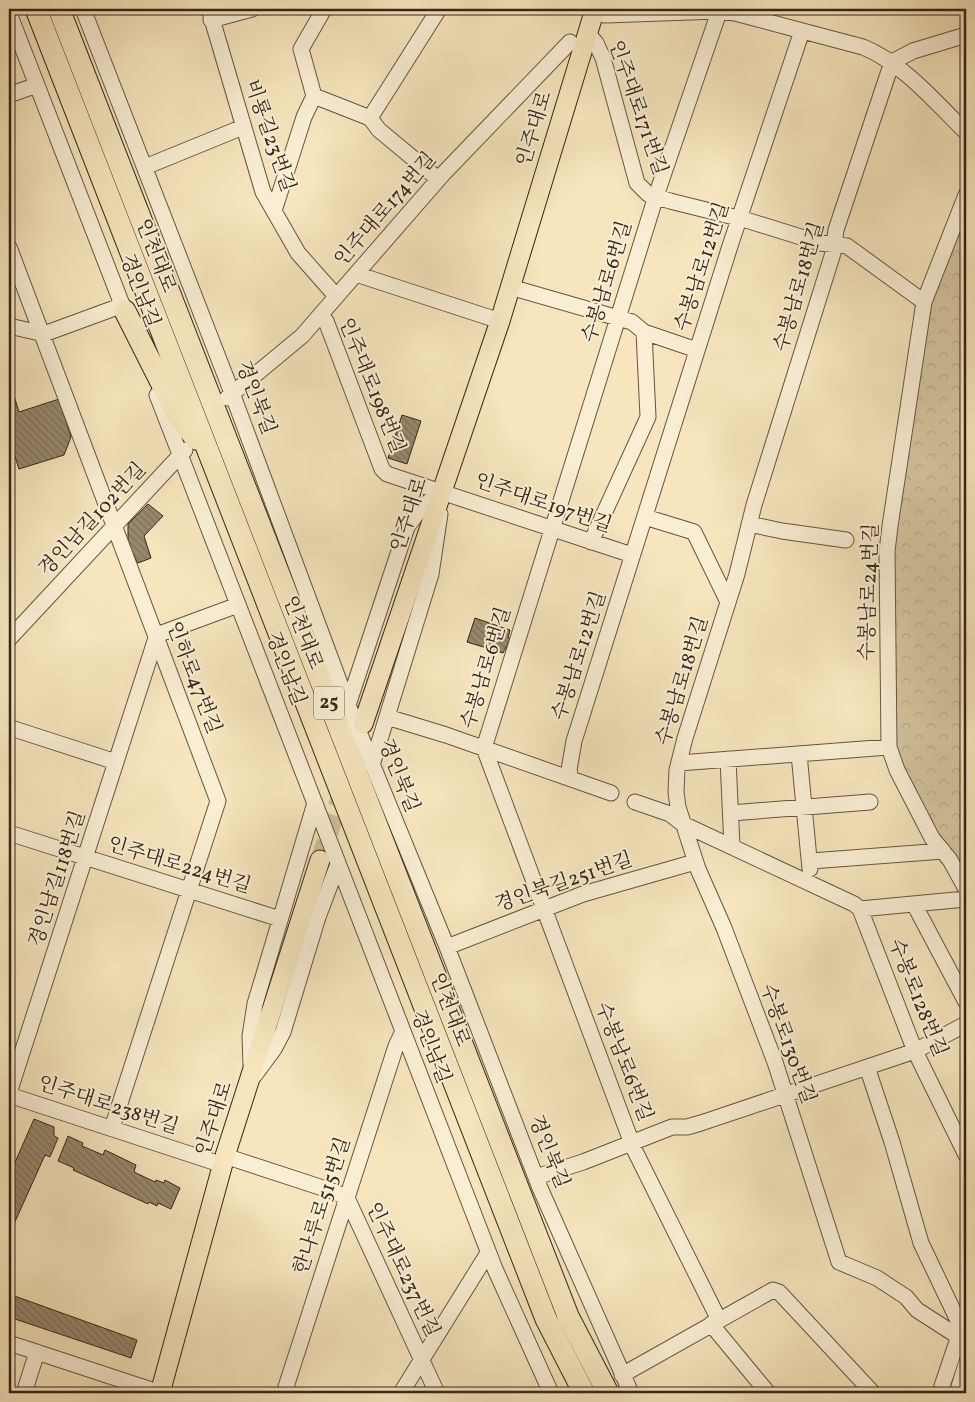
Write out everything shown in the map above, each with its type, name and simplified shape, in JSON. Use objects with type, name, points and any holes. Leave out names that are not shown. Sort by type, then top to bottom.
[{"type":"highway","name":"인천대로","points":[[36,9],[546,1319],[584,1393]]},
{"type":"highway","name":"인천대로","points":[[59,9],[568,1316],[608,1393]]},
{"type":"highway","points":[[124,308],[178,416],[211,458]]},
{"type":"main road","name":"인주대로","points":[[364,724],[500,321],[576,48],[592,20]]},
{"type":"main road","name":"인주대로","points":[[160,1393],[224,1160],[320,860]]},
{"type":"street","name":"경인북길","points":[[83,9],[348,705],[447,947],[536,1177],[631,1393]]},
{"type":"street","points":[[210,14],[252,9]]},
{"type":"street","points":[[324,9],[301,49],[314,96],[370,118],[379,130],[438,179]]},
{"type":"street","points":[[370,118],[439,9]]},
{"type":"street","points":[[592,20],[606,16],[719,10],[863,47],[892,62],[966,132]]},
{"type":"street","name":"수봉남로6번길","points":[[719,10],[617,318],[484,748],[632,1143],[715,1322],[768,1393]]},
{"type":"street","name":"경인남길","points":[[9,13],[124,308],[183,452],[238,605],[488,1253],[551,1393]]},
{"type":"street","name":"비룡길23번길","points":[[210,14],[263,192],[274,210]]},
{"type":"street","name":"인주대로171번길","points":[[592,20],[596,43],[603,58],[637,183],[648,194],[740,218],[820,243],[847,246],[924,302]]},
{"type":"street","name":"수봉남로12번길","points":[[571,779],[569,770],[574,741],[697,350],[802,31]]},
{"type":"street","points":[[892,62],[913,51],[966,35]]},
{"type":"street","name":"인주대로174번길","points":[[230,396],[302,336],[438,179],[576,48]]},
{"type":"street","name":"수봉남로18번길","points":[[684,824],[676,792],[679,763],[834,244],[836,230],[892,62]]},
{"type":"street","points":[[9,95],[37,85]]},
{"type":"street","name":"비룡길23번길","points":[[274,210],[304,117],[314,96]]},
{"type":"street","points":[[144,167],[243,127]]},
{"type":"street","name":"수봉남로24번길","points":[[966,195],[924,302],[888,551],[889,747],[897,770],[932,838],[943,851],[966,889]]},
{"type":"street","points":[[274,210],[298,253],[336,296]]},
{"type":"street","name":"인하로47번길","points":[[9,247],[44,334],[218,801],[112,1128]]},
{"type":"street","points":[[356,274],[500,321]]},
{"type":"street","points":[[510,287],[632,322],[644,332],[697,350]]},
{"type":"street","points":[[9,326],[44,334],[124,308]]},
{"type":"street","name":"인주대로198번길","points":[[320,315],[326,321],[382,469],[387,474],[442,491]]},
{"type":"street","points":[[591,542],[648,417],[644,332]]},
{"type":"street","name":"경인남길102번길","points":[[9,639],[183,452]]},
{"type":"street","points":[[348,705],[407,527],[422,507],[442,491]]},
{"type":"street","points":[[372,765],[430,574],[438,538],[442,491]]},
{"type":"street","name":"인주대로197번길","points":[[442,491],[632,556]]},
{"type":"street","points":[[644,517],[694,532],[728,602]]},
{"type":"street","points":[[749,524],[782,532],[846,540]]},
{"type":"street","points":[[156,638],[162,633],[238,605]]},
{"type":"street","name":"경인남길118번길","points":[[9,1094],[156,638]]},
{"type":"street","points":[[387,717],[484,748],[611,793]]},
{"type":"street","points":[[14,729],[116,762]]},
{"type":"street","name":"수봉남로18번길","points":[[679,763],[889,747]]},
{"type":"street","points":[[799,754],[810,861],[810,872],[806,882]]},
{"type":"street","points":[[728,758],[732,847]]},
{"type":"street","points":[[635,802],[670,814],[684,824],[854,904],[860,909],[966,899]]},
{"type":"street","points":[[731,813],[870,802]]},
{"type":"street","points":[[251,1079],[250,1036],[255,1004],[308,832],[315,803]]},
{"type":"street","name":"수봉로130번길","points":[[684,824],[695,862],[758,1014],[839,1262],[877,1278],[906,1297],[917,1310],[962,1328]]},
{"type":"street","name":"인주대로224번길","points":[[9,833],[280,919]]},
{"type":"street","points":[[810,861],[943,851]]},
{"type":"street","name":"경인북길251번길","points":[[447,947],[583,894],[695,862]]},
{"type":"street","points":[[251,1079],[274,1049],[283,1032],[318,917],[338,864]]},
{"type":"street","points":[[914,904],[966,1002]]},
{"type":"street","name":"수봉로128번길","points":[[860,909],[915,1050],[966,1155]]},
{"type":"street","points":[[536,1177],[583,1162],[672,1127],[687,1127],[915,1050],[966,1024]]},
{"type":"street","name":"한나루로515번길","points":[[284,1393],[396,1046],[403,1031]]},
{"type":"street","points":[[867,1067],[892,1142],[921,1243],[962,1328],[941,1393]]},
{"type":"street","name":"인주대로238번길","points":[[9,1094],[112,1128],[224,1160]]},
{"type":"street","name":"인주대로237번길","points":[[224,1160],[335,1192],[347,1198],[437,1393]]},
{"type":"street","points":[[401,1393],[488,1253]]},
{"type":"street","points":[[622,1375],[773,1290],[779,1292],[873,1393]]},
{"type":"street","points":[[9,1343],[160,1393]]},
{"type":"street","points":[[24,1393],[37,1352]]},
{"type":"street","points":[[957,1393],[966,1367]]},
{"type":"green space","points":[[966,210],[966,886],[889,747],[889,582],[926,302]]},
{"type":"building","points":[[12,389],[19,412],[59,399],[71,437],[64,455],[19,469],[9,439],[9,390]]},
{"type":"building","points":[[402,415],[421,421],[407,464],[388,458]]},
{"type":"building","points":[[148,504],[163,516],[144,536],[151,558],[138,563],[128,545],[128,524]]},
{"type":"building","points":[[475,618],[510,630],[508,638],[511,638],[503,653],[467,642]]},
{"type":"building","points":[[34,1119],[54,1127],[54,1136],[58,1138],[50,1157],[45,1155],[9,1235],[9,1176]]},
{"type":"building","points":[[68,1136],[83,1143],[82,1146],[103,1155],[105,1150],[136,1165],[134,1172],[155,1182],[156,1180],[164,1183],[165,1180],[180,1188],[171,1209],[158,1203],[157,1206],[149,1202],[148,1204],[73,1170],[74,1168],[58,1161]]},
{"type":"building","points":[[9,1294],[137,1340],[131,1358],[9,1317]]},
{"type":"tunnel","points":[[320,860],[355,752]]}]
